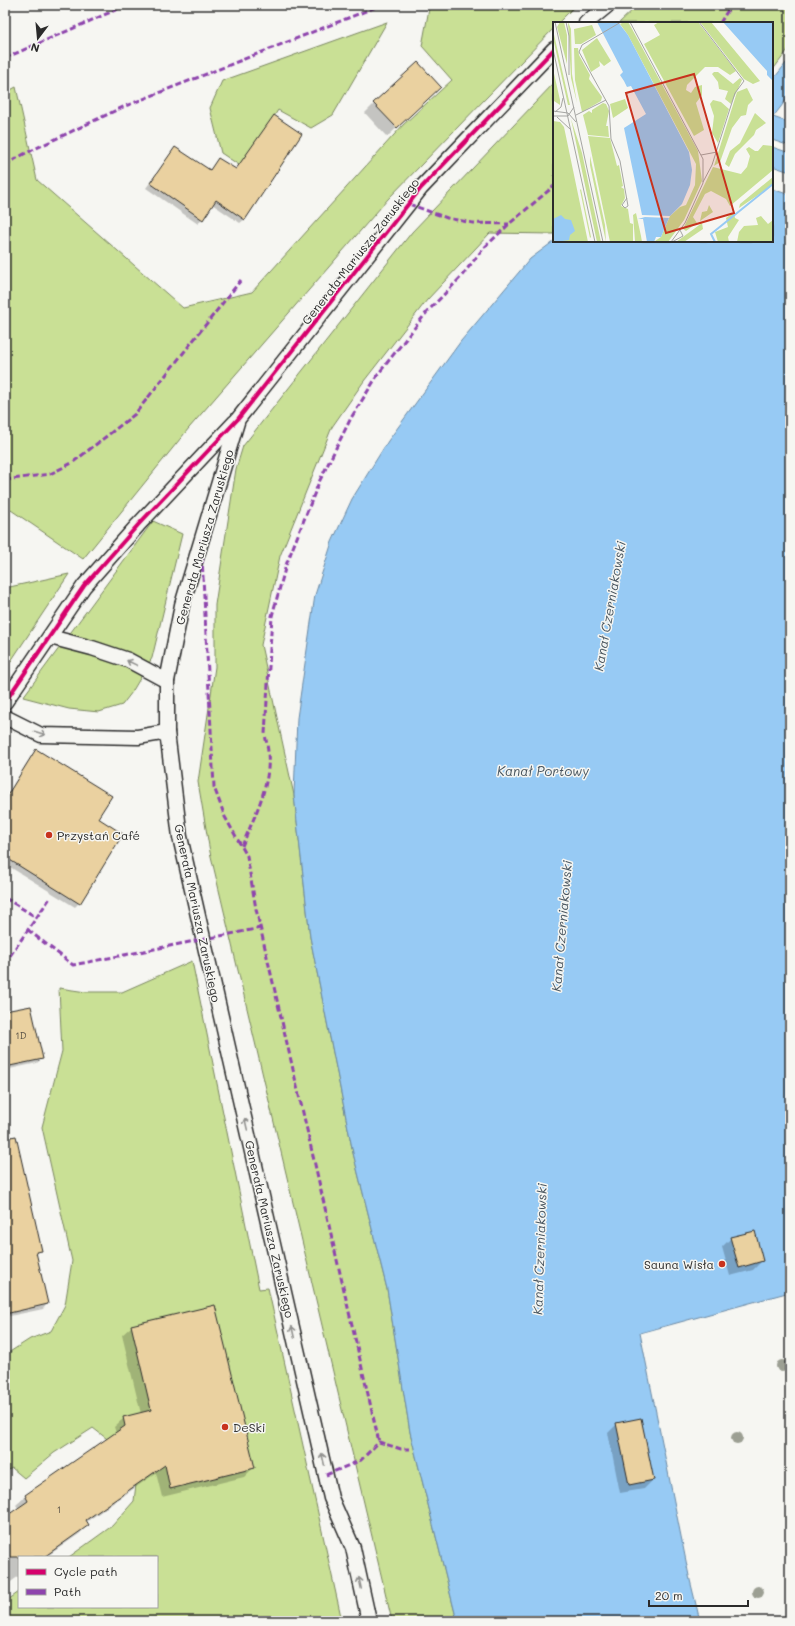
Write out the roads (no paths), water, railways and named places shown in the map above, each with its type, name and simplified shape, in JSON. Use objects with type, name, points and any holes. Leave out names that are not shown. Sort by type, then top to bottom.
[{"type":"lane","points":[[587,22],[608,5]]},
{"type":"lane","name":"Generała Mariusza Zaruskiego","points":[[369,1621],[353,1548],[331,1498],[180,837],[167,732],[167,681],[182,605],[238,419],[421,188],[553,50]]},
{"type":"lane","points":[[5,702],[84,586],[138,525],[238,419]]},
{"type":"lane","points":[[50,638],[92,648],[128,660],[167,681]]},
{"type":"lane","points":[[5,717],[42,735],[138,737],[167,732]]},
{"type":"water","points":[[790,58],[790,95],[773,117],[773,80]]},
{"type":"water","points":[[773,117],[790,123],[790,146],[773,140]]},
{"type":"water","points":[[773,147],[790,153],[790,172],[773,166]]},
{"type":"water","name":"Kanał Portowy","points":[[773,189],[790,195],[790,1292],[640,1333],[689,1576],[700,1621],[457,1621],[410,1432],[387,1289],[353,1153],[310,937],[294,795],[297,718],[315,595],[332,542],[352,499],[388,441],[461,341],[530,259],[553,242],[773,242]]},
{"type":"place","name":"Przystań Café","points":[[49,835]]},
{"type":"place","name":"Sauna Wisła","points":[[722,1264]]},
{"type":"place","name":"DeSki","points":[[225,1427]]},
{"type":"water label","name":"Kanał Czerniakowski","points":[[609,606]]},
{"type":"water label","name":"Kanał Czerniakowski","points":[[561,926]]},
{"type":"water label","name":"Kanał Czerniakowski","points":[[539,1249]]}]
